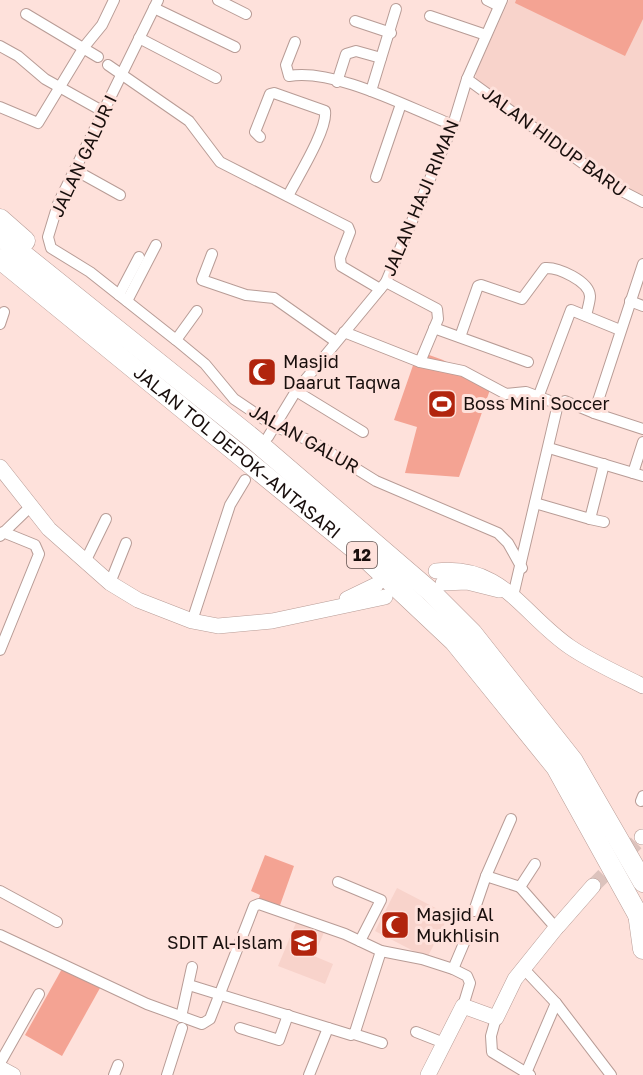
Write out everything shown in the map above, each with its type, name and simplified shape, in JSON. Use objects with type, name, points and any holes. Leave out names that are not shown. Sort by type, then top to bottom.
[{"type":"highway","points":[[0,219],[22,238],[83,303]]},
{"type":"highway","name":"JALAN TOL DEPOK–ANTASARI","points":[[0,236],[378,544],[472,633],[573,761],[643,882]]},
{"type":"highway","name":"JALAN TOL DEPOK–ANTASARI","points":[[0,260],[367,559],[454,641],[556,767],[640,918]]},
{"type":"highway","points":[[640,918],[643,949]]},
{"type":"street","points":[[0,106],[38,123],[84,47],[102,25],[114,0]]},
{"type":"street","points":[[218,0],[246,14]]},
{"type":"street","points":[[487,0],[500,3]]},
{"type":"street","name":"JALAN HAJI RIMAN","points":[[268,437],[296,391],[383,285],[453,125],[466,79],[500,3]]},
{"type":"street","points":[[156,4],[235,47]]},
{"type":"street","name":"JALAN GALUR I","points":[[48,237],[58,204],[156,4]]},
{"type":"street","points":[[371,91],[391,33],[396,9]]},
{"type":"street","points":[[26,14],[98,57]]},
{"type":"street","points":[[430,16],[486,35]]},
{"type":"street","points":[[355,21],[391,33]]},
{"type":"street","points":[[139,38],[216,78]]},
{"type":"street","points":[[295,42],[286,65],[289,76],[314,74],[371,91],[453,125]]},
{"type":"street","points":[[0,46],[18,56],[45,79],[61,85],[104,112]]},
{"type":"street","points":[[337,82],[346,54],[356,51],[381,58]]},
{"type":"street","points":[[108,65],[189,122],[220,162],[348,227],[350,232],[340,258],[341,266],[437,309],[438,319],[420,362]]},
{"type":"street","name":"JALAN HIDUP BARU","points":[[466,79],[608,182],[643,202]]},
{"type":"street","points":[[260,137],[255,132],[270,94],[274,93],[325,111],[326,115],[318,137],[288,196]]},
{"type":"street","points":[[376,177],[401,104]]},
{"type":"street","points":[[75,170],[120,195]]},
{"type":"street","name":"JALAN GALUR","points":[[48,237],[51,248],[59,255],[90,272],[205,364],[234,399],[274,426],[313,442],[376,480],[498,532],[508,543],[522,568]]},
{"type":"street","points":[[124,298],[156,245]]},
{"type":"street","points":[[212,254],[202,280],[246,295],[274,298],[336,341]]},
{"type":"street","points":[[124,298],[139,257]]},
{"type":"street","points":[[594,413],[643,264]]},
{"type":"street","points":[[460,337],[478,286],[524,298],[545,268],[552,268],[585,286],[590,296],[586,316]]},
{"type":"street","points":[[630,301],[643,306]]},
{"type":"street","points":[[539,395],[570,311],[573,310],[620,330]]},
{"type":"street","points":[[176,340],[197,311]]},
{"type":"street","points":[[0,324],[4,312]]},
{"type":"street","points":[[434,328],[528,362]]},
{"type":"street","points":[[344,332],[420,362],[463,371],[506,394],[523,392],[539,395],[558,404],[565,401],[643,429]]},
{"type":"street","points":[[296,391],[363,432]]},
{"type":"street","points":[[509,594],[522,568],[558,404]]},
{"type":"street","points":[[549,448],[638,475],[643,442]]},
{"type":"street","points":[[590,519],[604,464]]},
{"type":"street","points":[[0,467],[30,507],[110,584],[138,600],[192,621],[218,626],[272,621],[328,608],[380,591]]},
{"type":"street","points":[[192,621],[230,505],[245,480]]},
{"type":"street","points":[[535,503],[604,522]]},
{"type":"street","points":[[0,650],[39,554],[35,545],[1,534],[30,507]]},
{"type":"street","points":[[85,562],[106,519]]},
{"type":"street","points":[[110,584],[126,543]]},
{"type":"street","points":[[440,577],[509,594],[569,647],[643,686]]},
{"type":"street","points":[[474,910],[486,876],[512,819]]},
{"type":"street","points":[[520,887],[535,864]]},
{"type":"street","points":[[486,876],[520,887],[557,927]]},
{"type":"street","points":[[338,882],[381,900],[360,941]]},
{"type":"street","points":[[556,1003],[528,1074],[492,1052],[491,1036],[508,991],[523,968],[593,886]]},
{"type":"street","points":[[0,891],[57,922]]},
{"type":"street","points":[[0,935],[183,1021],[202,1024],[210,1020],[221,996],[255,905],[283,912],[381,951],[422,959],[453,969],[469,979],[463,1006],[444,1043],[432,1074]]},
{"type":"street","points":[[453,969],[467,936]]},
{"type":"street","points":[[355,1033],[381,951]]},
{"type":"street","points":[[167,1075],[183,1021],[192,967]]},
{"type":"street","points":[[523,968],[556,1003],[611,1075]]},
{"type":"street","points":[[189,985],[328,1028],[355,1033],[382,1043]]},
{"type":"street","points":[[13,1075],[1,1059],[39,993]]},
{"type":"street","points":[[463,1006],[496,1018]]},
{"type":"street","points":[[240,1028],[279,1040],[288,1015]]},
{"type":"street","points":[[309,1075],[328,1028]]},
{"type":"street","points":[[416,1032],[444,1043]]},
{"type":"shaded area","points":[[509,0],[643,0],[643,199],[611,182],[510,110],[499,94],[476,83],[476,72]]},
{"type":"shaded area","points":[[516,0],[643,0],[643,19],[625,56],[515,3]]},
{"type":"shaded area","name":"Boss Mini Soccer","points":[[418,351],[443,360],[491,387],[459,477],[405,473],[417,427],[394,420]]},
{"type":"shaded area","points":[[265,855],[294,866],[279,908],[258,901],[260,895],[251,891]]},
{"type":"shaded area","points":[[397,888],[449,915],[427,958],[375,931]]},
{"type":"shaded area","name":"SDIT Al-Islam","points":[[298,918],[325,930],[314,956],[333,964],[325,984],[278,966]]},
{"type":"shaded area","points":[[63,967],[100,988],[62,1056],[25,1035]]},
{"type":"tunnel","points":[[593,886],[642,837]]},
{"type":"place","name":"Masjid Daarut Taqwa","points":[[262,372]]},
{"type":"place","name":"Boss Mini Soccer","points":[[442,404]]},
{"type":"place","name":"Masjid Al Mukhlisin","points":[[395,925]]},
{"type":"place","name":"SDIT Al-Islam","points":[[304,943]]}]
